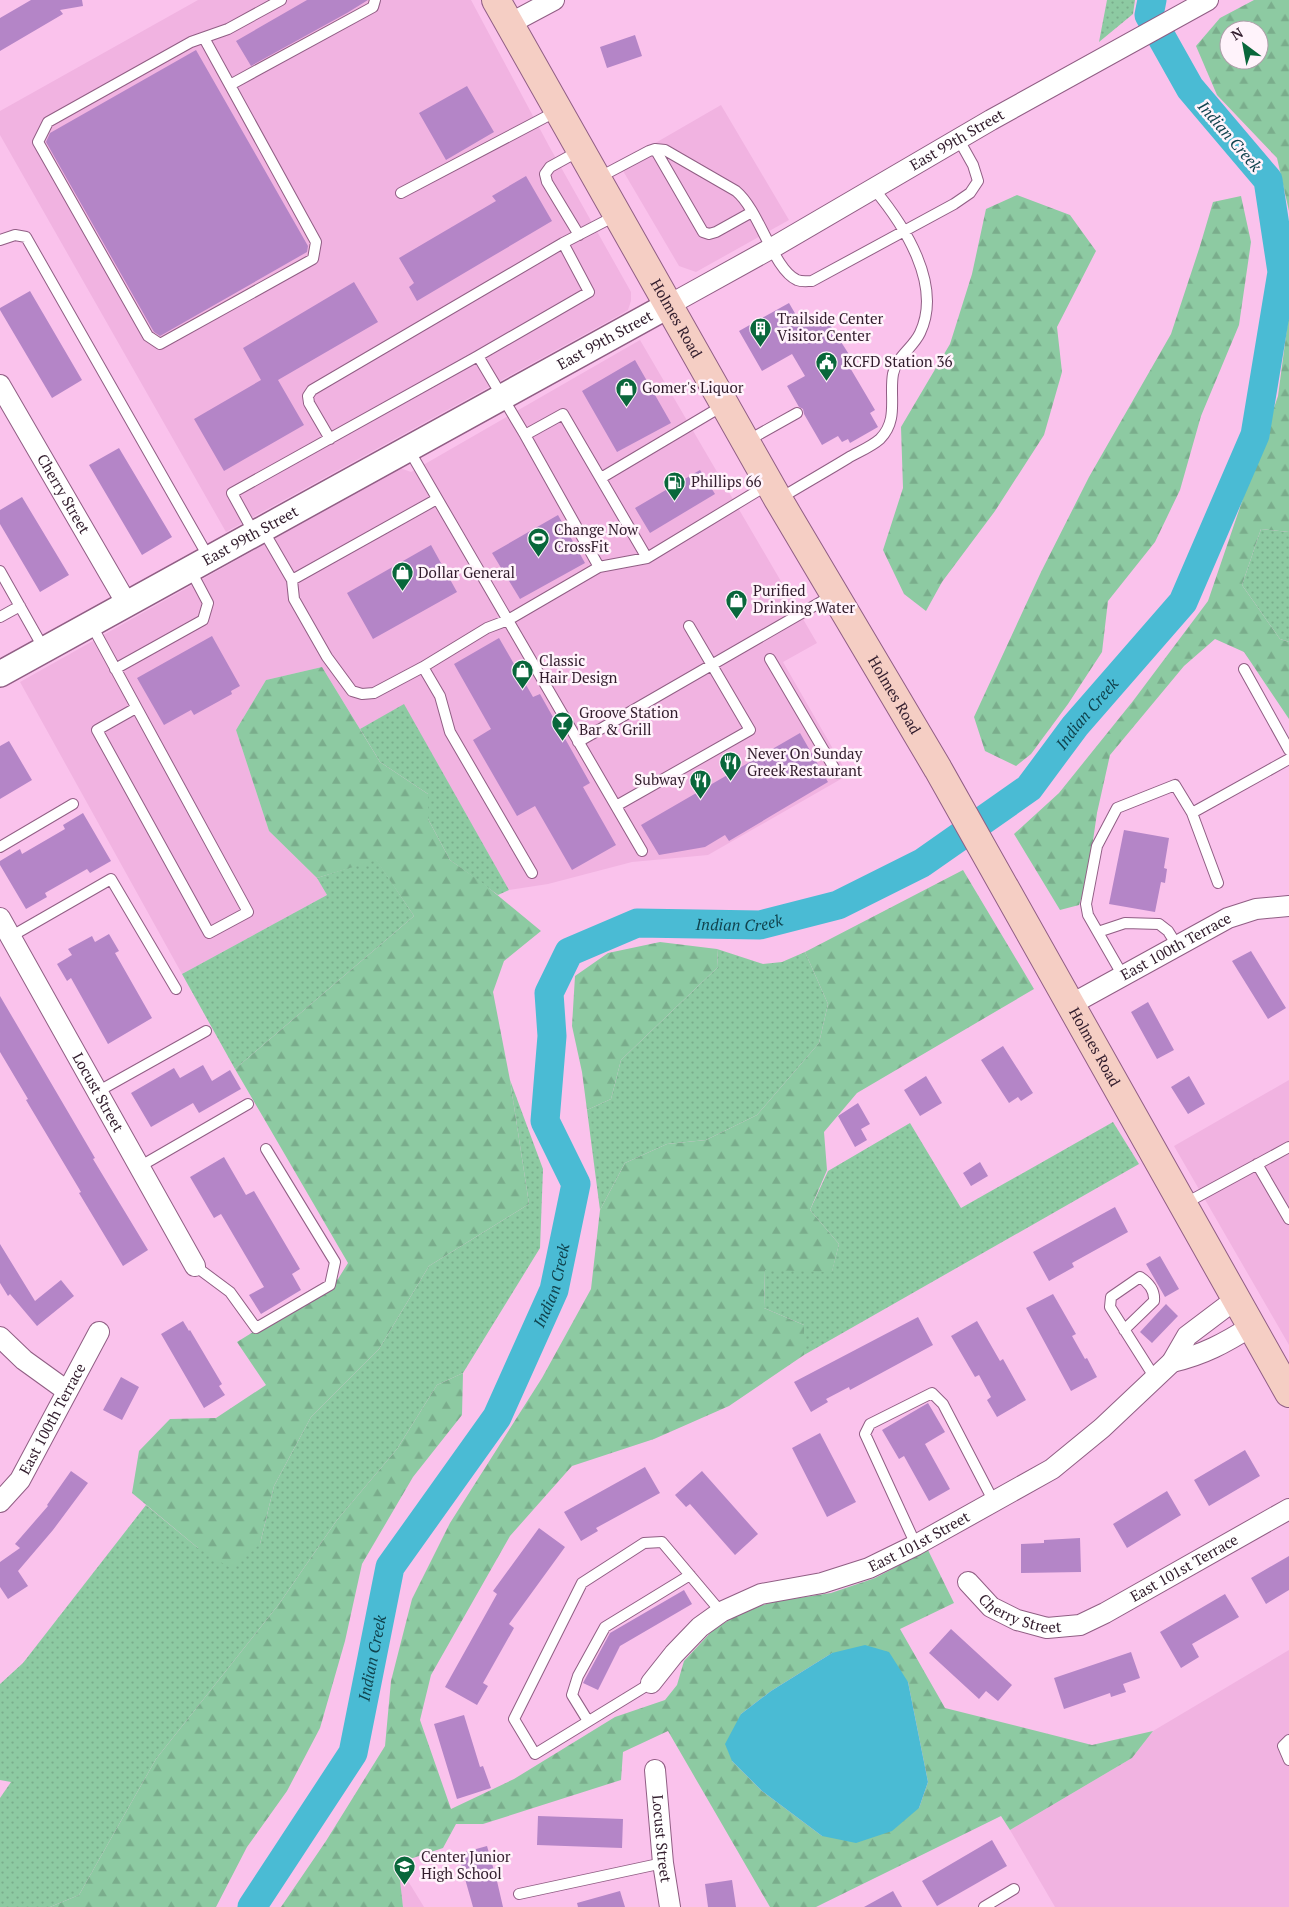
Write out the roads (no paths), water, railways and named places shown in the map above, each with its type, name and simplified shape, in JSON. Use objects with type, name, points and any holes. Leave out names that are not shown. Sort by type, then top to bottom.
[{"type":"main road","name":"Holmes Road","points":[[496,0],[774,491],[938,769],[1289,1393]]},
{"type":"street","points":[[509,24],[554,0]]},
{"type":"street","name":"East 99th Street","points":[[0,674],[772,248],[991,120],[1208,0]]},
{"type":"street","name":"Cherry Street","points":[[0,385],[127,604]]},
{"type":"street","name":"East 100th Terrace","points":[[1070,1005],[1228,918],[1256,909],[1287,911]]},
{"type":"street","name":"Locust Street","points":[[0,918],[194,1266]]},
{"type":"street","name":"East 101st Street","points":[[651,1682],[700,1627],[721,1612],[761,1594],[822,1584],[869,1568],[916,1545],[1052,1469],[1102,1428],[1172,1362],[1187,1336],[1236,1299]]},
{"type":"street","name":"East 101st Street","points":[[1172,1362],[1196,1356],[1234,1338],[1252,1326]]},
{"type":"street","name":"East 100th Terrace","points":[[0,1502],[20,1480],[99,1332]]},
{"type":"street","points":[[0,1337],[24,1360],[67,1392]]},
{"type":"street","name":"East 101st Terrace","points":[[1080,1625],[1105,1613],[1289,1510]]},
{"type":"street","name":"Cherry Street","points":[[968,1582],[992,1606],[1017,1620],[1047,1628],[1080,1625]]},
{"type":"street","name":"Locust Street","points":[[655,1770],[663,1863],[670,1907]]},
{"type":"lane","points":[[204,38],[316,242],[313,259],[160,344],[148,336],[38,142],[48,122],[191,42],[228,29],[281,0]]},
{"type":"lane","points":[[230,85],[373,7],[375,0]]},
{"type":"lane","points":[[401,193],[558,110]]},
{"type":"lane","points":[[597,178],[655,149],[665,150],[744,198],[789,274],[797,280],[812,281],[905,231],[970,193],[978,181],[973,165],[959,140]]},
{"type":"lane","points":[[655,149],[703,232],[709,234],[716,232],[752,212]]},
{"type":"lane","points":[[579,235],[547,182],[545,174],[550,167],[581,150]]},
{"type":"lane","points":[[563,243],[589,292],[232,493],[292,580],[294,599],[327,657],[352,691],[362,694],[374,693],[423,667],[487,628],[508,620],[599,567],[647,558],[774,491],[866,448],[880,438],[893,414],[893,372],[900,359],[913,345],[921,332],[927,307],[926,284],[905,231],[874,189]]},
{"type":"lane","points":[[330,438],[309,403],[308,396],[312,390],[563,243],[618,215]]},
{"type":"lane","points":[[0,240],[15,235],[26,237],[200,564],[208,603],[203,620],[115,669]]},
{"type":"lane","points":[[478,356],[599,567]]},
{"type":"lane","points":[[600,478],[725,404]]},
{"type":"lane","points":[[746,442],[797,412]]},
{"type":"lane","points":[[525,435],[563,414],[647,558]]},
{"type":"lane","points":[[408,449],[642,851]]},
{"type":"lane","points":[[292,580],[438,499]]},
{"type":"lane","points":[[0,571],[45,650]]},
{"type":"lane","points":[[578,742],[834,595]]},
{"type":"lane","points":[[0,617],[20,606]]},
{"type":"lane","points":[[90,624],[248,912],[209,933],[96,730],[136,708]]},
{"type":"lane","points":[[616,806],[750,730],[689,626]]},
{"type":"lane","points":[[770,659],[837,773]]},
{"type":"lane","points":[[423,667],[440,696],[450,732],[532,872]]},
{"type":"lane","points":[[1244,669],[1289,750]]},
{"type":"lane","points":[[1192,813],[1289,759]]},
{"type":"lane","points":[[1122,976],[1088,915],[1086,904],[1097,846],[1117,808],[1175,785],[1192,813],[1218,883]]},
{"type":"lane","points":[[0,847],[72,804]]},
{"type":"lane","points":[[10,937],[111,879],[176,989]]},
{"type":"lane","points":[[1098,932],[1125,923],[1159,924],[1168,931],[1178,947]]},
{"type":"lane","points":[[97,1092],[206,1031]]},
{"type":"lane","points":[[139,1167],[248,1104]]},
{"type":"lane","points":[[1183,1205],[1289,1147]]},
{"type":"lane","points":[[194,1266],[230,1292],[256,1328],[330,1285],[335,1262],[266,1149]]},
{"type":"lane","points":[[1258,1164],[1289,1218]]},
{"type":"lane","points":[[1124,1330],[1154,1301],[1154,1296],[1148,1282],[1140,1278],[1111,1297],[1110,1307],[1124,1330],[1155,1378]]},
{"type":"lane","points":[[916,1545],[865,1434],[870,1424],[932,1393],[943,1404],[994,1502]]},
{"type":"lane","points":[[651,1682],[535,1754],[514,1719],[582,1583],[644,1543],[662,1542],[721,1612]]},
{"type":"lane","points":[[588,1721],[572,1696],[578,1676],[605,1627],[690,1575]]},
{"type":"lane","points":[[1289,1740],[1284,1746],[1289,1760]]},
{"type":"lane","points":[[519,1894],[663,1863]]},
{"type":"lane","points":[[984,1907],[1014,1890]]},
{"type":"water","points":[[865,1645],[889,1652],[908,1682],[928,1782],[919,1808],[892,1831],[856,1843],[822,1836],[762,1791],[732,1761],[725,1744],[741,1714],[771,1691],[832,1653]]},
{"type":"waterway","name":"Indian Creek","points":[[252,1907],[353,1753],[390,1567],[497,1417],[554,1290],[576,1184],[545,1121],[552,1036],[549,993],[569,952],[637,923],[760,925],[838,905],[922,863],[1029,788],[1075,726],[1183,602],[1255,435],[1282,272],[1268,180],[1190,88],[1149,15],[1152,0]]},
{"type":"place","name":"Trailside Center Visitor Center","points":[[761,347]]},
{"type":"place","name":"KCFD Station 36","points":[[827,381]]},
{"type":"place","name":"Gomer's Liquor","points":[[626,407]]},
{"type":"place","name":"Phillips 66","points":[[675,501]]},
{"type":"place","name":"Change Now CrossFit","points":[[538,558]]},
{"type":"place","name":"Dollar General","points":[[402,592]]},
{"type":"place","name":"Purified Drinking Water","points":[[737,619]]},
{"type":"place","name":"Classic Hair Design","points":[[523,689]]},
{"type":"place","name":"Groove Station Bar & Grill","points":[[563,741]]},
{"type":"place","name":"Never On Sunday Greek Restaurant","points":[[731,782]]},
{"type":"place","name":"Subway","points":[[701,799]]},
{"type":"place","name":"Center Junior High School","points":[[405,1885]]}]
